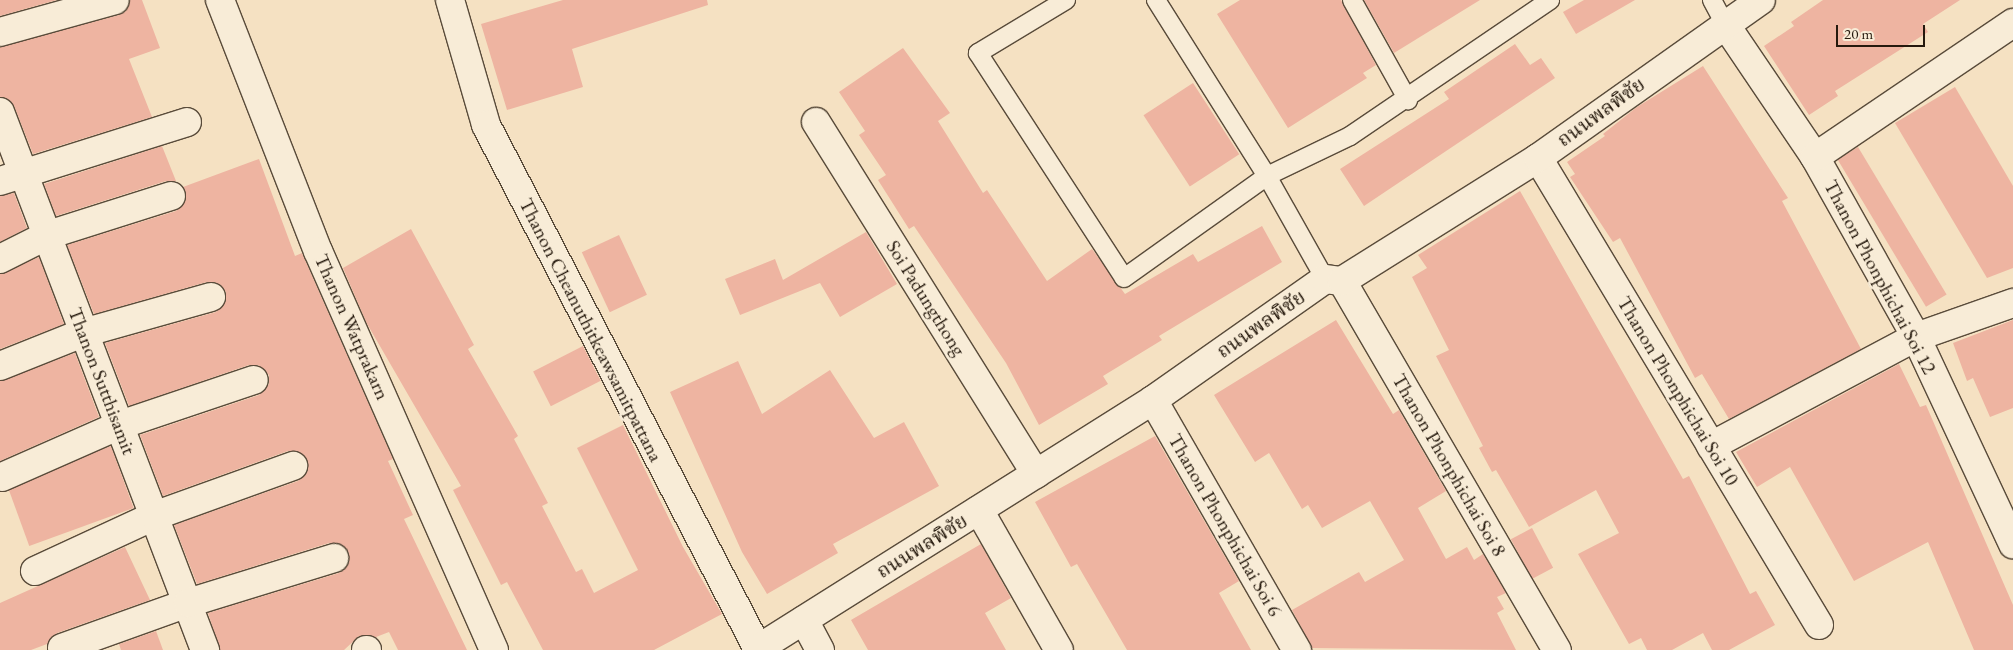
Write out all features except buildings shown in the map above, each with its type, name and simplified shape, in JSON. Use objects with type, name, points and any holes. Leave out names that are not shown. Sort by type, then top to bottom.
[{"type":"street","points":[[0,32],[116,0]]},
{"type":"street","name":"Thanon Watprakarn","points":[[220,0],[318,251],[494,650]]},
{"type":"street","name":"Thanon Cheanuthitkeawsamitpattana","points":[[451,0],[486,125],[757,650]]},
{"type":"street","name":"ถนนพลพิชัย","points":[[757,650],[1154,400],[1334,280],[1538,158],[1761,0]]},
{"type":"street","points":[[1815,157],[2013,23]]},
{"type":"street","name":"Thanon Phonphichai Soi 12","points":[[1725,24],[1815,157],[1916,338],[2013,544]]},
{"type":"street","name":"Thanon Sutthisamit","points":[[0,112],[12,176],[48,235],[83,333],[120,424],[205,650]]},
{"type":"street","points":[[12,176],[187,122]]},
{"type":"street","name":"Soi Padungthong","points":[[816,122],[1036,474]]},
{"type":"street","name":"Thanon Phonphichai Soi 10","points":[[1538,158],[1819,625]]},
{"type":"street","points":[[0,259],[48,235],[170,196]]},
{"type":"street","name":"Thanon Phonphichai Soi 8","points":[[1334,280],[1556,650]]},
{"type":"street","points":[[0,366],[83,333],[211,298]]},
{"type":"street","points":[[1711,446],[1916,338],[2013,303]]},
{"type":"street","points":[[2,477],[120,424],[254,380]]},
{"type":"street","name":"Thanon Phonphichai Soi 6","points":[[1154,400],[1297,650]]},
{"type":"street","points":[[35,571],[154,516],[293,466]]},
{"type":"street","points":[[979,510],[1058,650]]},
{"type":"street","points":[[62,648],[188,603],[334,558]]},
{"type":"street","points":[[804,620],[820,650]]},
{"type":"lane","points":[[1066,0],[978,53],[1124,278],[1267,176],[1350,136],[1408,100],[1550,0]]},
{"type":"lane","points":[[1156,0],[1334,280]]},
{"type":"lane","points":[[1352,0],[1408,100]]},
{"type":"lane","points":[[1712,0],[1725,24]]}]
